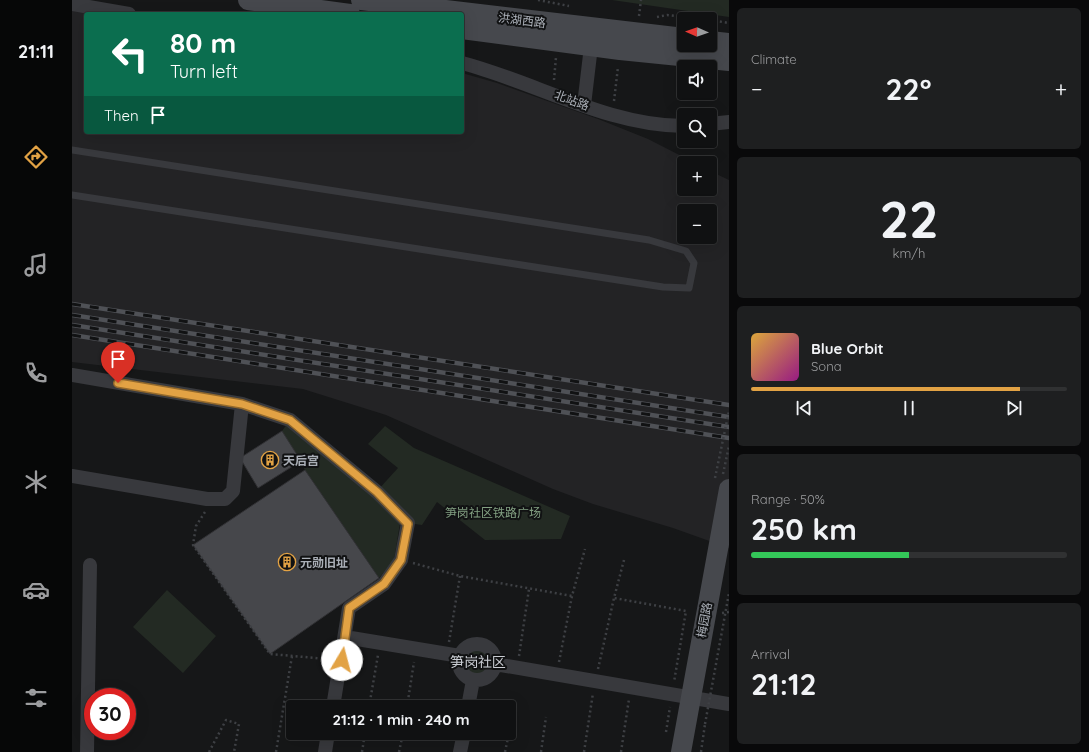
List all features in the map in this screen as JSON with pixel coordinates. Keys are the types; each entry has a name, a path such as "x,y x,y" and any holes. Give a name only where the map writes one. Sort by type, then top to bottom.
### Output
{"main road":[{"path":"248,0 335,12"},
{"name":"洪湖西路","path":"361,0 436,12"},
{"name":"洪湖西路","path":"464,16 729,61"},
{"name":"洪湖西路","path":"464,29 592,37 677,38"},
{"path":"717,42 729,43"},
{"name":"梅园路","path":"680,752 729,489"},
{"name":"梅园路","path":"693,752 729,550"}],"street":[{"path":"72,4 118,12"},
{"path":"584,105 592,37"},
{"name":"北站路","path":"464,63 492,70 612,115 642,122 666,126 677,126"},
{"path":"717,123 729,122"},
{"path":"72,375 242,404 290,420 377,492 408,524 401,560 384,584 349,608 342,660 334,700"},
{"path":"72,476 207,499 225,499 233,491 242,404"},
{"path":"87,752 90,565"},
{"path":"345,636 454,655 472,644 484,645 493,653 495,664 493,670 485,678 473,680 463,674 454,655"},
{"path":"495,664 729,704"},
{"path":"469,700 473,680"},
{"path":"325,752 327,740"},
{"path":"460,752 463,740"}],"lane":[{"path":"72,150 649,240 686,252 694,263 689,288 663,287 72,195"}],"path":[{"path":"639,16 641,0"},
{"path":"654,18 667,15 677,16"},
{"path":"717,21 729,22"},
{"path":"554,80 556,57"},
{"path":"614,104 619,64"},
{"path":"207,499 205,513 196,526 193,545 270,654 342,660"},
{"path":"556,674 572,596 585,549"},
{"path":"401,560 460,576 572,596"},
{"path":"584,752 595,682 624,560"},
{"path":"454,655 460,576"},
{"path":"517,668 529,589"},
{"path":"701,752 729,593"},
{"path":"614,598 686,611 665,738"},
{"path":"722,612 729,612"},
{"path":"370,700 380,642"},
{"path":"408,700 417,649"},
{"path":"276,752 292,656"},
{"path":"621,752 630,695"},
{"path":"540,752 546,717"},
{"path":"209,752 226,720 239,724 234,752"},
{"path":"362,752 364,740"},
{"path":"400,752 402,740"},
{"path":"506,752 508,740"}],"shaded area":[{"path":"72,6 111,12 84,12 84,134 464,134 464,74 497,83 598,119 648,139 681,156 677,156 677,196 717,196 717,174 729,180 729,548 673,528 593,504 553,489 386,415 303,389 72,362"}],"green space":[{"path":"612,0 729,0 729,17 717,15 717,12 695,12"},
{"name":"笋岗社区铁路广场","path":"290,420 377,491 398,468 368,444 385,426 414,448 570,516 561,539 485,540 437,502 422,525 408,523 401,517 394,560 379,578 305,470 282,431"},
{"path":"167,590 216,636 183,673 133,627"},
{"path":"477,644 490,649 495,662 490,675 477,680 464,675 459,662 464,649"}],"building":[{"name":"天后宫","path":"282,431 301,461 258,488 240,458"},
{"name":"元勋旧址","path":"305,470 379,578 270,654 193,545"}],"railway":[{"path":"72,304 729,405"},
{"path":"72,315 729,417"},
{"path":"72,325 729,427"},
{"path":"72,335 729,438"}],"place":[{"name":"天后宫","path":"270,460"},
{"name":"元勋旧址","path":"287,562"}],"district":[{"name":"笋岗社区","path":"478,662"}],"route":[{"path":"118,383 242,404 290,420 377,492 408,524 401,560 384,584 349,608 342,660"}]}
